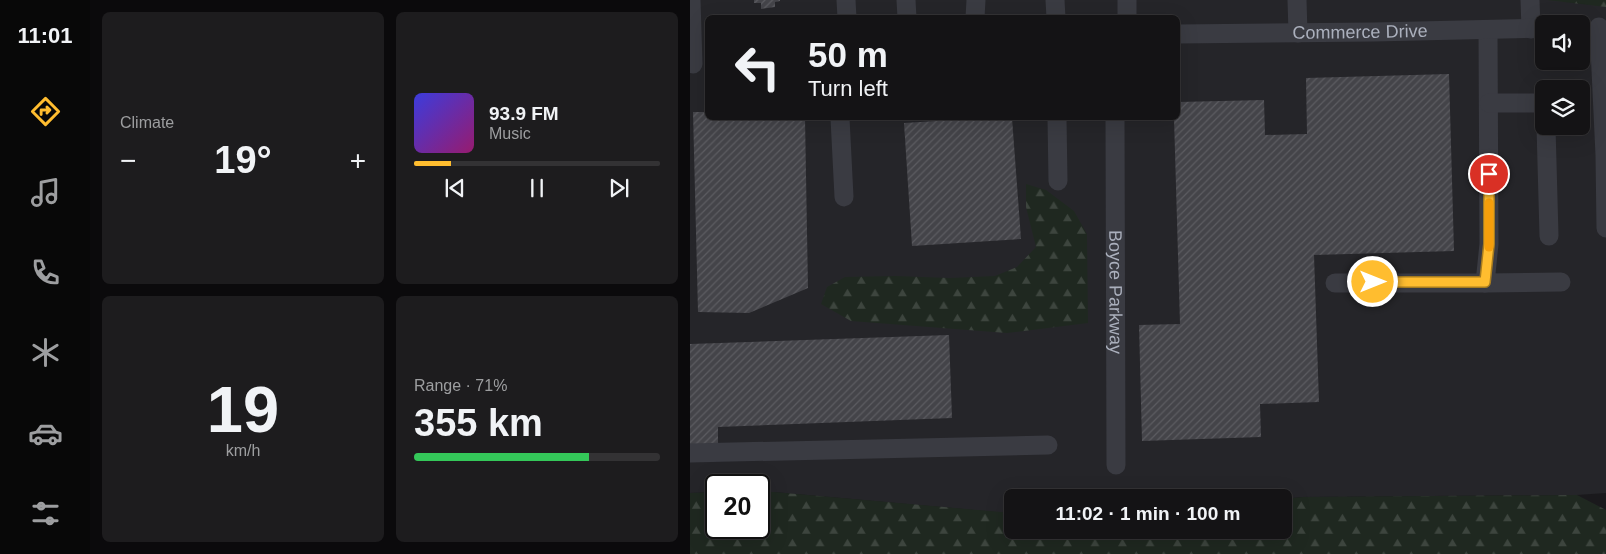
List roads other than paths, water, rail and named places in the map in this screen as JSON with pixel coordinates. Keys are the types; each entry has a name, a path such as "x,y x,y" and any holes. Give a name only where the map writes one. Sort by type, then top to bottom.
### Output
{"street":[{"path":"691,0 697,64"},
{"path":"846,0 847,15"},
{"path":"906,0 907,15"},
{"path":"975,15 976,0"},
{"path":"1055,0 1056,15"},
{"path":"1127,0 1128,15"},
{"path":"1297,0 1298,33"},
{"path":"1530,0 1535,18"},
{"path":"1596,27 1605,155 1606,228"},
{"name":"Commerce Drive","path":"1180,34 1535,28"},
{"path":"1485,282 1489,244 1488,30"},
{"path":"1488,103 1535,103"},
{"path":"840,120 844,197"},
{"path":"1057,120 1058,181"},
{"name":"Boyce Parkway","path":"1115,120 1116,465"},
{"path":"1546,135 1549,236"},
{"path":"1335,282 1561,282"},
{"path":"690,453 1048,445"}]}
